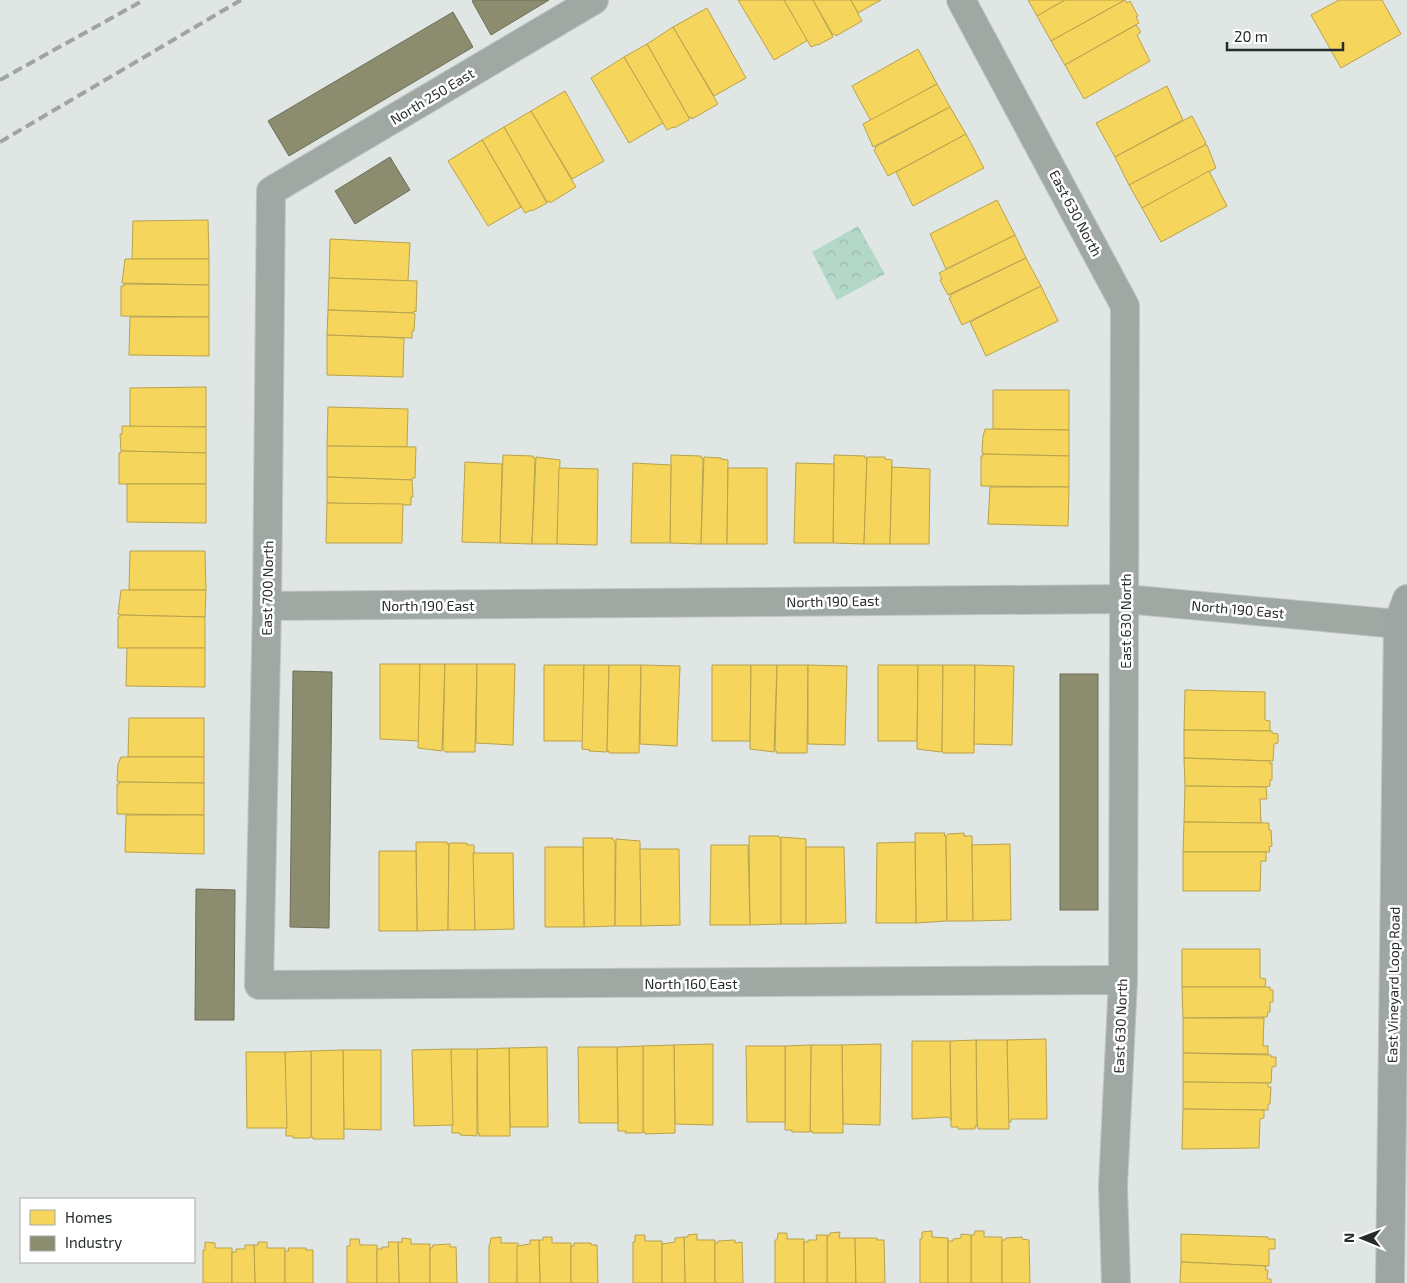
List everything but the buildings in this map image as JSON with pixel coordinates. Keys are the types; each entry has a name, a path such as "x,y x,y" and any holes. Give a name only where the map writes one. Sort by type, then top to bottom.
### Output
{"street":[{"name":"North 250 East","path":"271,192 594,0"},
{"name":"East 630 North","path":"961,0 1125,306 1123,980 1113,1186 1116,1283"},
{"name":"East 700 North","path":"259,985 267,606 271,192"},
{"name":"North 190 East","path":"267,606 1125,599 1402,612"},
{"name":"East Vineyard Loop Road","path":"1390,1283 1402,612"},
{"name":"North 160 East","path":"259,985 1123,980"}],"green space":[{"path":"858,226 885,274 837,300 812,252"}],"railway":[{"path":"0,80 144,0"},
{"path":"0,142 241,0"}]}
